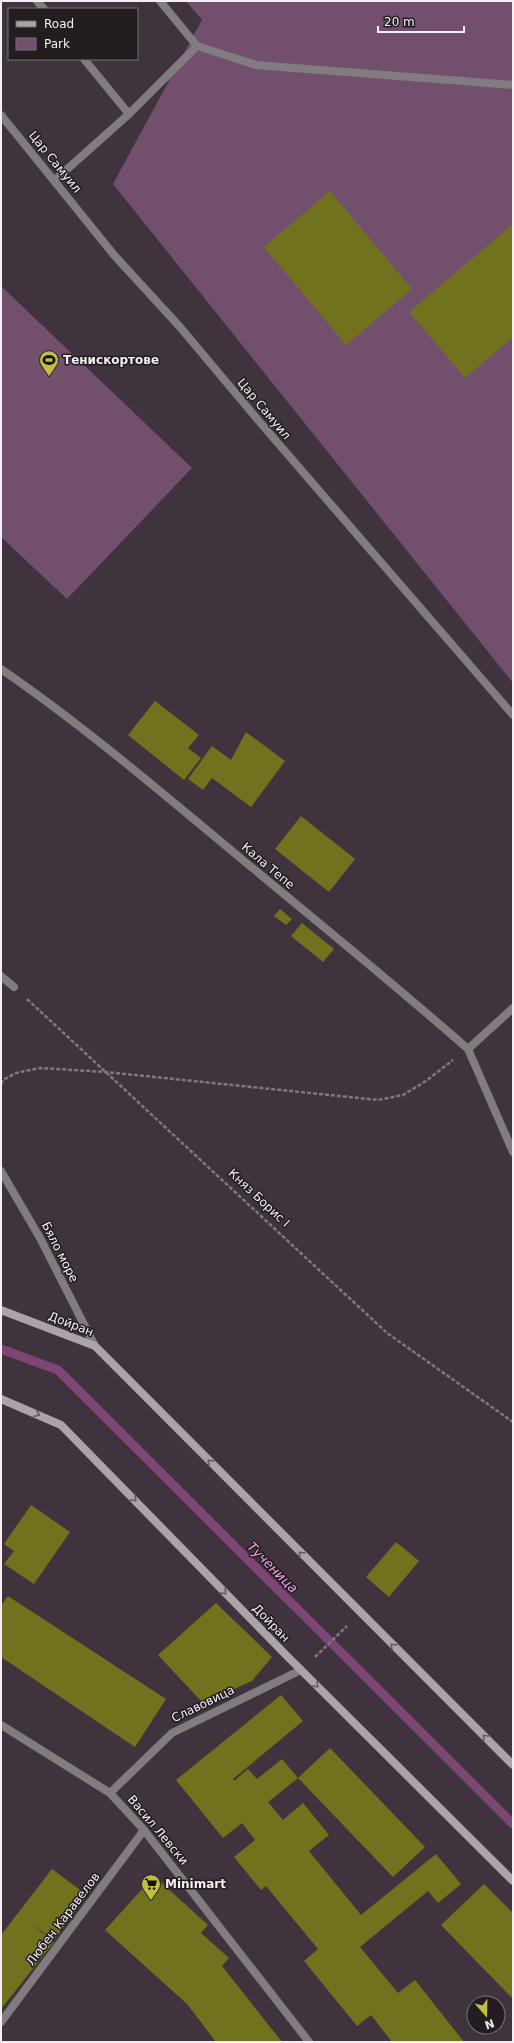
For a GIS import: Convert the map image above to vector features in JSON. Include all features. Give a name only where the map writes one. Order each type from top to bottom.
[{"type":"main road","name":"Дойран","points":[[1,1310],[95,1346],[513,1765]]},
{"type":"main road","name":"Дойран","points":[[1,1399],[61,1425],[301,1670],[513,1881]]},
{"type":"street","points":[[160,1],[197,46],[256,66],[513,86]]},
{"type":"street","points":[[55,180],[129,114],[197,46]]},
{"type":"street","points":[[85,60],[129,114]]},
{"type":"street","name":"Цар Самуил","points":[[1,115],[114,255],[180,327],[258,420],[513,715]]},
{"type":"street","name":"Кала Тепе","points":[[1,669],[50,703],[172,802],[425,1011],[468,1049]]},
{"type":"street","points":[[1,976],[14,987]]},
{"type":"street","points":[[513,1008],[468,1049],[513,1152]]},
{"type":"street","name":"Бяло море","points":[[1,1171],[40,1238],[95,1346]]},
{"type":"street","name":"Славовица","points":[[110,1793],[172,1733],[301,1670]]},
{"type":"street","name":"Васил Левски","points":[[1,1725],[110,1793],[144,1830],[309,2042]]},
{"type":"street","name":"Любен Каравелов","points":[[1,2022],[144,1830]]},
{"type":"path","name":"Княз Борис I","points":[[14,987],[387,1333],[513,1422]]},
{"type":"path","points":[[1,1084],[3,1080],[16,1073],[40,1068],[106,1072],[378,1100],[403,1095],[426,1081],[468,1049]]},
{"type":"path","points":[[301,1670],[361,1613]]},
{"type":"green space","points":[[186,1],[513,1],[513,683],[113,184],[202,20]]},
{"type":"green space","name":"Тенискортове","points":[[1,286],[192,468],[67,599],[1,537]]},
{"type":"building","points":[[330,191],[412,289],[346,345],[264,247]]},
{"type":"building","points":[[513,224],[513,337],[465,378],[409,312]]},
{"type":"building","points":[[155,701],[199,735],[188,748],[201,758],[184,780],[128,735]]},
{"type":"building","points":[[246,732],[285,761],[251,807],[212,778],[203,790],[188,779],[212,746],[231,760]]},
{"type":"building","points":[[301,816],[355,859],[329,892],[275,849]]},
{"type":"building","points":[[280,909],[292,919],[286,925],[274,916]]},
{"type":"building","points":[[302,923],[334,949],[323,962],[291,936]]},
{"type":"building","points":[[31,1505],[70,1532],[34,1584],[4,1564],[14,1551],[4,1544]]},
{"type":"building","points":[[396,1542],[419,1561],[389,1597],[366,1577]]},
{"type":"building","points":[[8,1596],[166,1699],[135,1747],[1,1657],[1,1606]]},
{"type":"building","points":[[216,1603],[272,1657],[252,1681],[203,1703],[158,1655]]},
{"type":"building","points":[[281,1695],[303,1721],[233,1779],[234,1781],[248,1769],[257,1779],[282,1759],[298,1778],[268,1802],[283,1820],[303,1803],[329,1835],[309,1851],[361,1915],[436,1854],[461,1884],[438,1903],[428,1891],[360,1947],[398,1993],[415,1980],[464,2042],[392,2042],[371,2015],[357,2026],[304,1961],[318,1949],[266,1886],[261,1890],[234,1857],[255,1840],[242,1823],[223,1838],[176,1780]]},
{"type":"building","points":[[330,1748],[425,1847],[393,1877],[298,1778]]},
{"type":"building","points":[[52,1869],[87,1895],[54,1940],[31,1924],[54,1942],[1,2009],[1,1935]]},
{"type":"building","points":[[154,1876],[208,1925],[201,1933],[229,1958],[222,1966],[282,2042],[216,2042],[187,2004],[105,1930]]},
{"type":"building","points":[[484,1884],[513,1913],[513,1999],[441,1925]]},
{"type":"waterway","name":"Тученица","points":[[1,1349],[58,1370],[513,1824]]},
{"type":"place","name":"Тенискортове","points":[[49,377]]},
{"type":"place","name":"Minimart","points":[[151,1901]]}]
